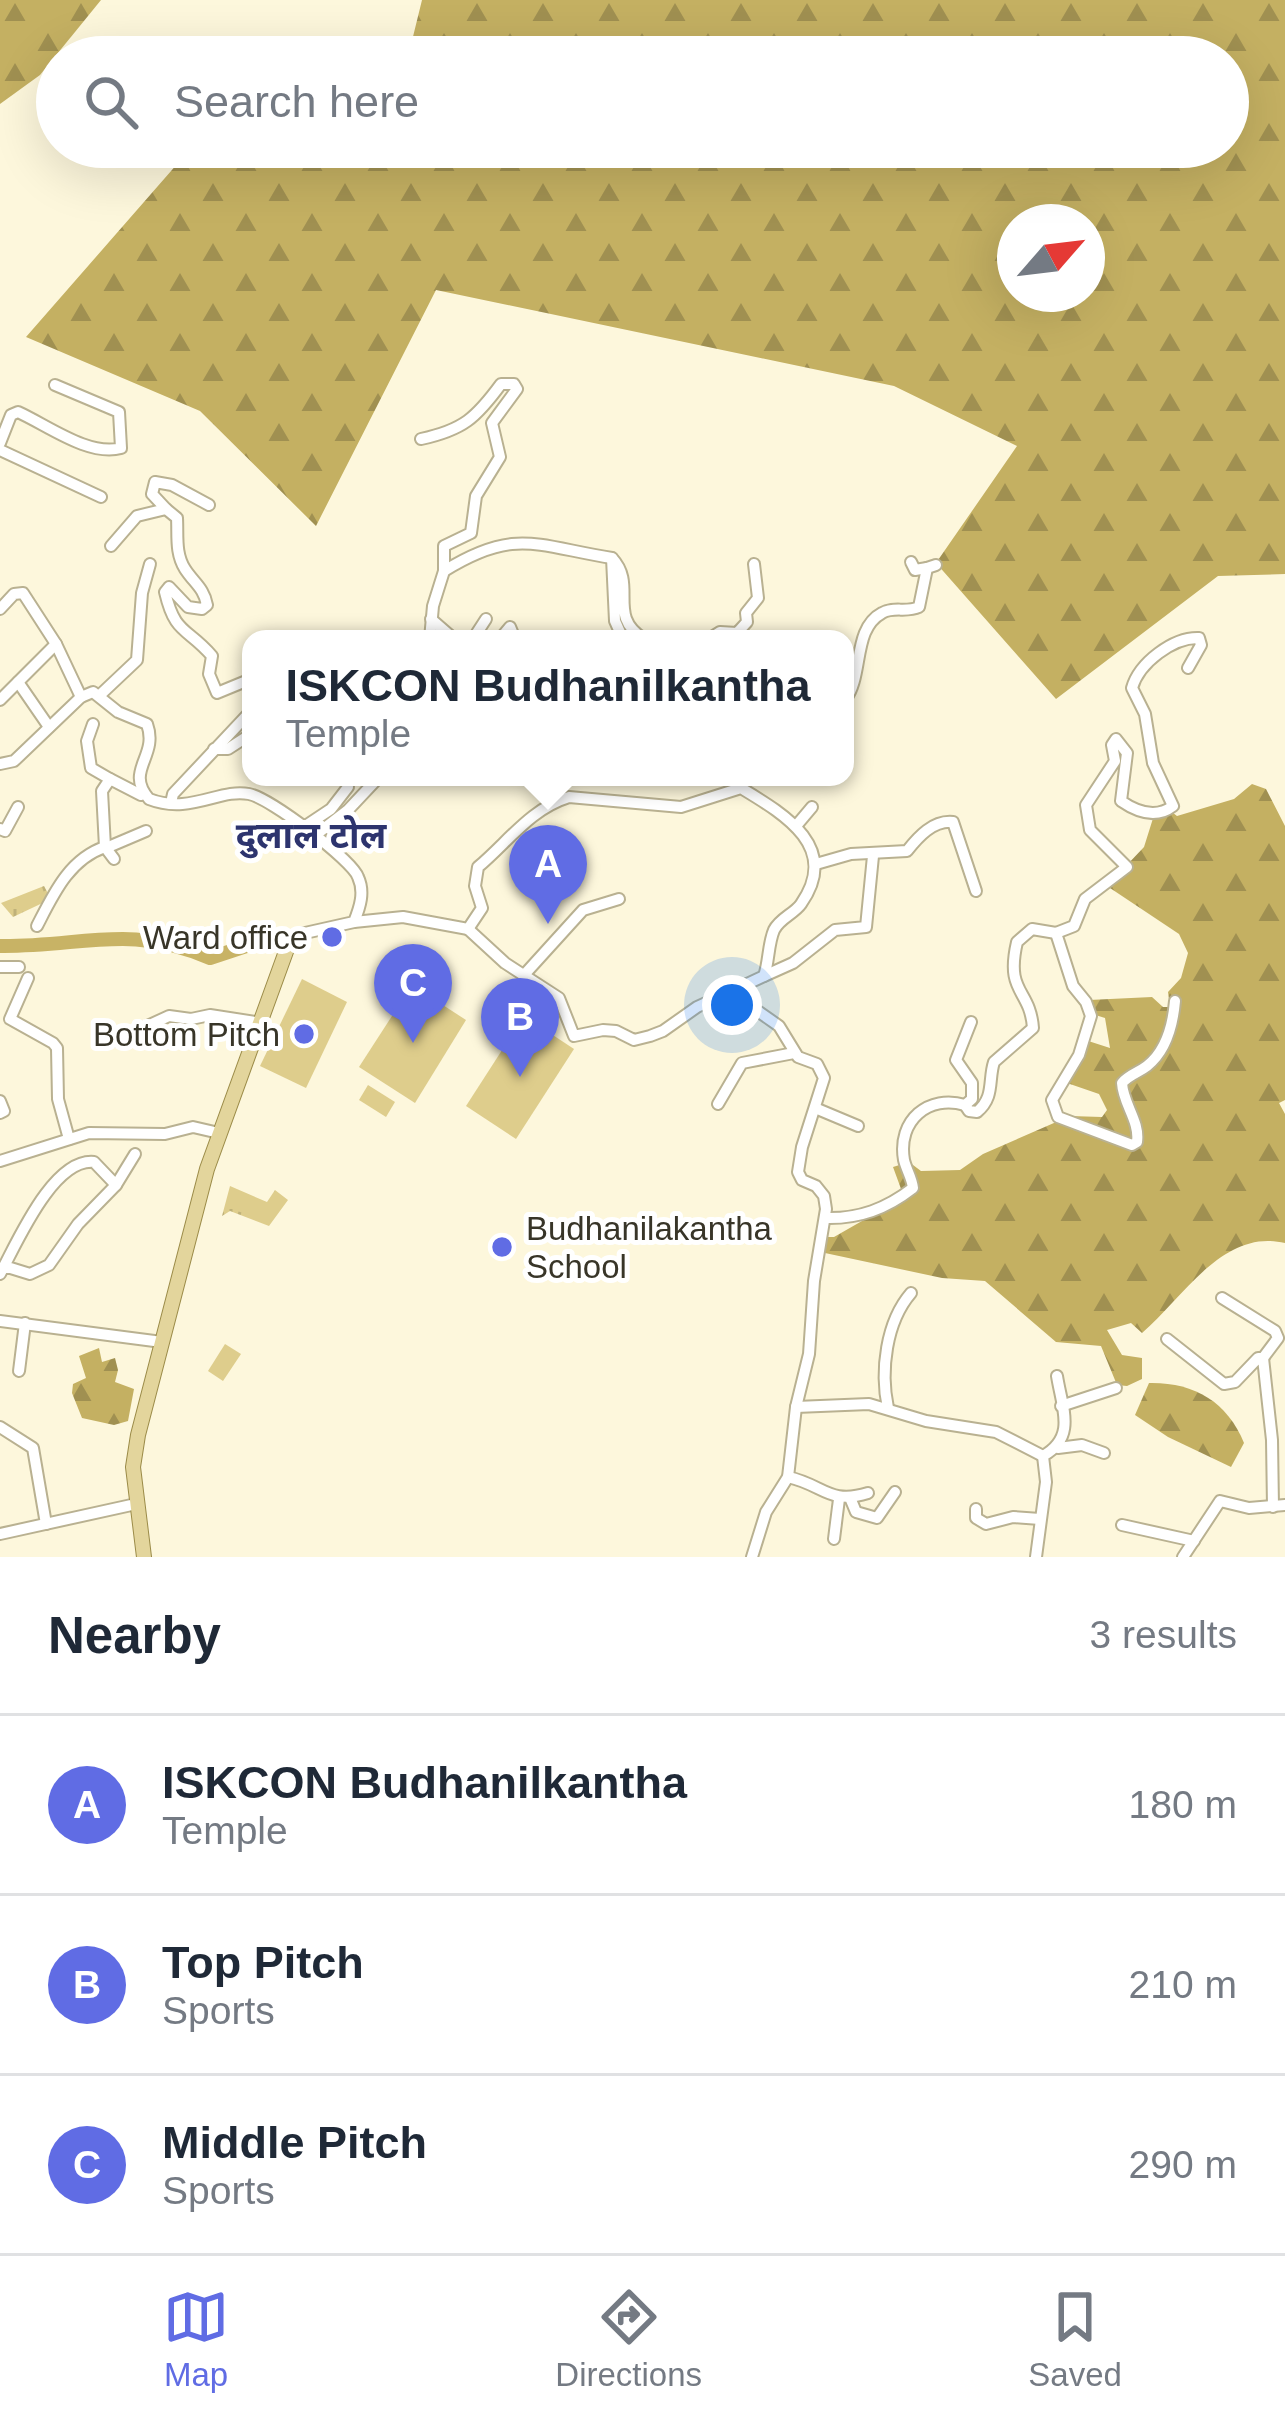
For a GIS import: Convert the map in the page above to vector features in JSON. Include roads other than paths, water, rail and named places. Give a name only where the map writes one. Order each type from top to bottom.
[{"type":"main road","points":[[144,1557],[133,1467],[162,1342],[219,1133],[288,946]]},
{"type":"street","points":[[421,439],[443,435],[477,417],[505,381],[517,389],[492,423],[500,458],[472,509],[474,527],[444,546],[444,571],[430,630]]},
{"type":"street","points":[[55,385],[119,412],[121,448],[112,451],[82,443],[18,412],[11,415],[0,447],[101,496]]},
{"type":"street","points":[[208,505],[172,485],[155,482],[152,494],[177,518],[182,566],[203,589],[207,605],[188,608],[173,589],[166,589],[175,622],[212,656],[209,674],[218,693],[242,684]]},
{"type":"street","points":[[111,546],[136,516],[166,509]]},
{"type":"street","points":[[444,571],[488,546],[504,544],[545,544],[612,558],[623,575],[622,615],[632,630]]},
{"type":"street","points":[[612,558],[619,630]]},
{"type":"street","points":[[854,686],[871,621],[891,610],[919,607],[932,567],[915,570],[911,562]]},
{"type":"street","points":[[101,694],[137,660],[142,593],[150,564]]},
{"type":"street","points":[[739,630],[758,598],[754,564]]},
{"type":"street","points":[[0,609],[14,594],[23,593],[56,644],[81,697]]},
{"type":"street","points":[[431,619],[444,630]]},
{"type":"street","points":[[479,630],[486,619]]},
{"type":"street","points":[[825,1218],[850,1219],[872,1212],[914,1188],[904,1162],[904,1139],[911,1119],[936,1102],[949,1100],[977,1112],[983,1107],[993,1086],[994,1061],[1033,1028],[1032,1012],[1012,975],[1017,942],[1033,929],[1056,933],[1073,926],[1085,899],[1126,867],[1090,830],[1087,805],[1115,760],[1112,745],[1116,739],[1127,753],[1121,801],[1138,812],[1164,812],[1173,806],[1153,763],[1145,714],[1132,688],[1136,675],[1151,659],[1190,637],[1199,638],[1202,645],[1188,668]]},
{"type":"street","points":[[0,700],[56,644]]},
{"type":"street","points":[[18,682],[49,727]]},
{"type":"street","points":[[0,764],[14,761],[81,697],[93,692],[118,712],[147,724],[152,744],[138,776],[149,799]]},
{"type":"street","points":[[171,803],[173,794],[242,720]]},
{"type":"street","points":[[93,724],[87,741],[92,768],[149,799],[201,804],[244,792],[275,804],[357,871],[362,890],[354,922]]},
{"type":"street","points":[[214,749],[242,739]]},
{"type":"street","points":[[109,851],[102,790],[110,779]]},
{"type":"street","points":[[309,832],[348,810],[371,786]]},
{"type":"street","points":[[547,786],[555,801]]},
{"type":"street","points":[[468,929],[482,908],[475,886],[478,867],[520,824],[555,801],[569,797],[681,807],[733,786]]},
{"type":"street","points":[[748,786],[812,844],[816,864],[800,907],[775,927],[764,976]]},
{"type":"street","points":[[309,832],[348,788]]},
{"type":"street","points":[[0,829],[5,831],[18,807]]},
{"type":"street","points":[[796,826],[812,807]]},
{"type":"street","points":[[816,864],[850,854],[907,851],[920,834],[946,820],[953,822],[976,891]]},
{"type":"street","points":[[37,926],[61,881],[84,858],[146,831]]},
{"type":"street","points":[[288,946],[296,934],[404,917],[468,929],[505,963],[559,998],[574,1036],[616,1030],[634,1040],[663,1031],[684,1014],[793,963],[835,930],[866,927],[873,856]]},
{"type":"street","points":[[524,975],[583,910],[619,899]]},
{"type":"street","points":[[1056,933],[1073,986],[1091,1016],[1078,1055],[1052,1100],[1063,1120],[1132,1144],[1138,1142],[1122,1083],[1159,1052],[1173,1021],[1175,1001]]},
{"type":"street","points":[[0,968],[24,973],[10,1019],[57,1048],[58,1100],[69,1139]]},
{"type":"street","points":[[747,985],[747,1001],[779,1026],[794,1053],[822,1070],[824,1078],[798,1172],[824,1196],[809,1354],[796,1407],[788,1477],[766,1512],[752,1557]]},
{"type":"street","points":[[115,1041],[170,1016],[209,1015],[262,1023]]},
{"type":"street","points":[[965,1105],[972,1099],[972,1083],[956,1060],[971,1022]]},
{"type":"street","points":[[718,1105],[742,1063],[794,1053]]},
{"type":"street","points":[[0,1102],[4,1112],[0,1113]]},
{"type":"street","points":[[815,1108],[858,1126]]},
{"type":"street","points":[[0,1161],[89,1133],[165,1134],[193,1126],[219,1133]]},
{"type":"street","points":[[116,1184],[94,1162],[74,1165],[36,1206],[2,1270],[30,1274],[50,1265],[78,1224],[116,1184],[135,1154]]},
{"type":"street","points":[[888,1408],[888,1335],[911,1293]]},
{"type":"street","points":[[1167,1339],[1224,1384],[1235,1382],[1279,1338],[1222,1298]]},
{"type":"street","points":[[1,1318],[162,1342]]},
{"type":"street","points":[[19,1371],[25,1323]]},
{"type":"street","points":[[1183,1557],[1220,1501],[1249,1508],[1279,1506],[1263,1358]]},
{"type":"street","points":[[1058,1376],[1065,1435],[1058,1448]]},
{"type":"street","points":[[1061,1406],[1116,1388]]},
{"type":"street","points":[[796,1407],[869,1404],[926,1421],[996,1432],[1043,1456]]},
{"type":"street","points":[[0,1426],[33,1448],[46,1524]]},
{"type":"street","points":[[1043,1456],[1058,1448],[1082,1445],[1105,1453]]},
{"type":"street","points":[[1036,1557],[1046,1482],[1043,1456]]},
{"type":"street","points":[[788,1477],[812,1484],[845,1500],[856,1512],[877,1518],[895,1492]]},
{"type":"street","points":[[845,1500],[868,1493]]},
{"type":"street","points":[[834,1540],[845,1500]]},
{"type":"street","points":[[0,1534],[136,1504]]},
{"type":"street","points":[[976,1509],[976,1517],[986,1524],[1013,1517],[1040,1519]]},
{"type":"street","points":[[1122,1525],[1193,1541]]},
{"type":"waterway","points":[[0,946],[130,939],[181,947],[210,958],[259,942]]},
{"type":"place","name":"ISKCON Budhanilkantha","points":[[548,924]]},
{"type":"place","name":"Ward office","points":[[332,937]]},
{"type":"place","name":"Bottom Pitch","points":[[304,1034]]},
{"type":"place","name":"Middle Pitch","points":[[413,1043]]},
{"type":"place","name":"Top Pitch","points":[[520,1077]]},
{"type":"place","name":"Budhanilakantha School","points":[[502,1247]]},
{"type":"district","name":"दुलाल टोल","points":[[311,835]]}]
